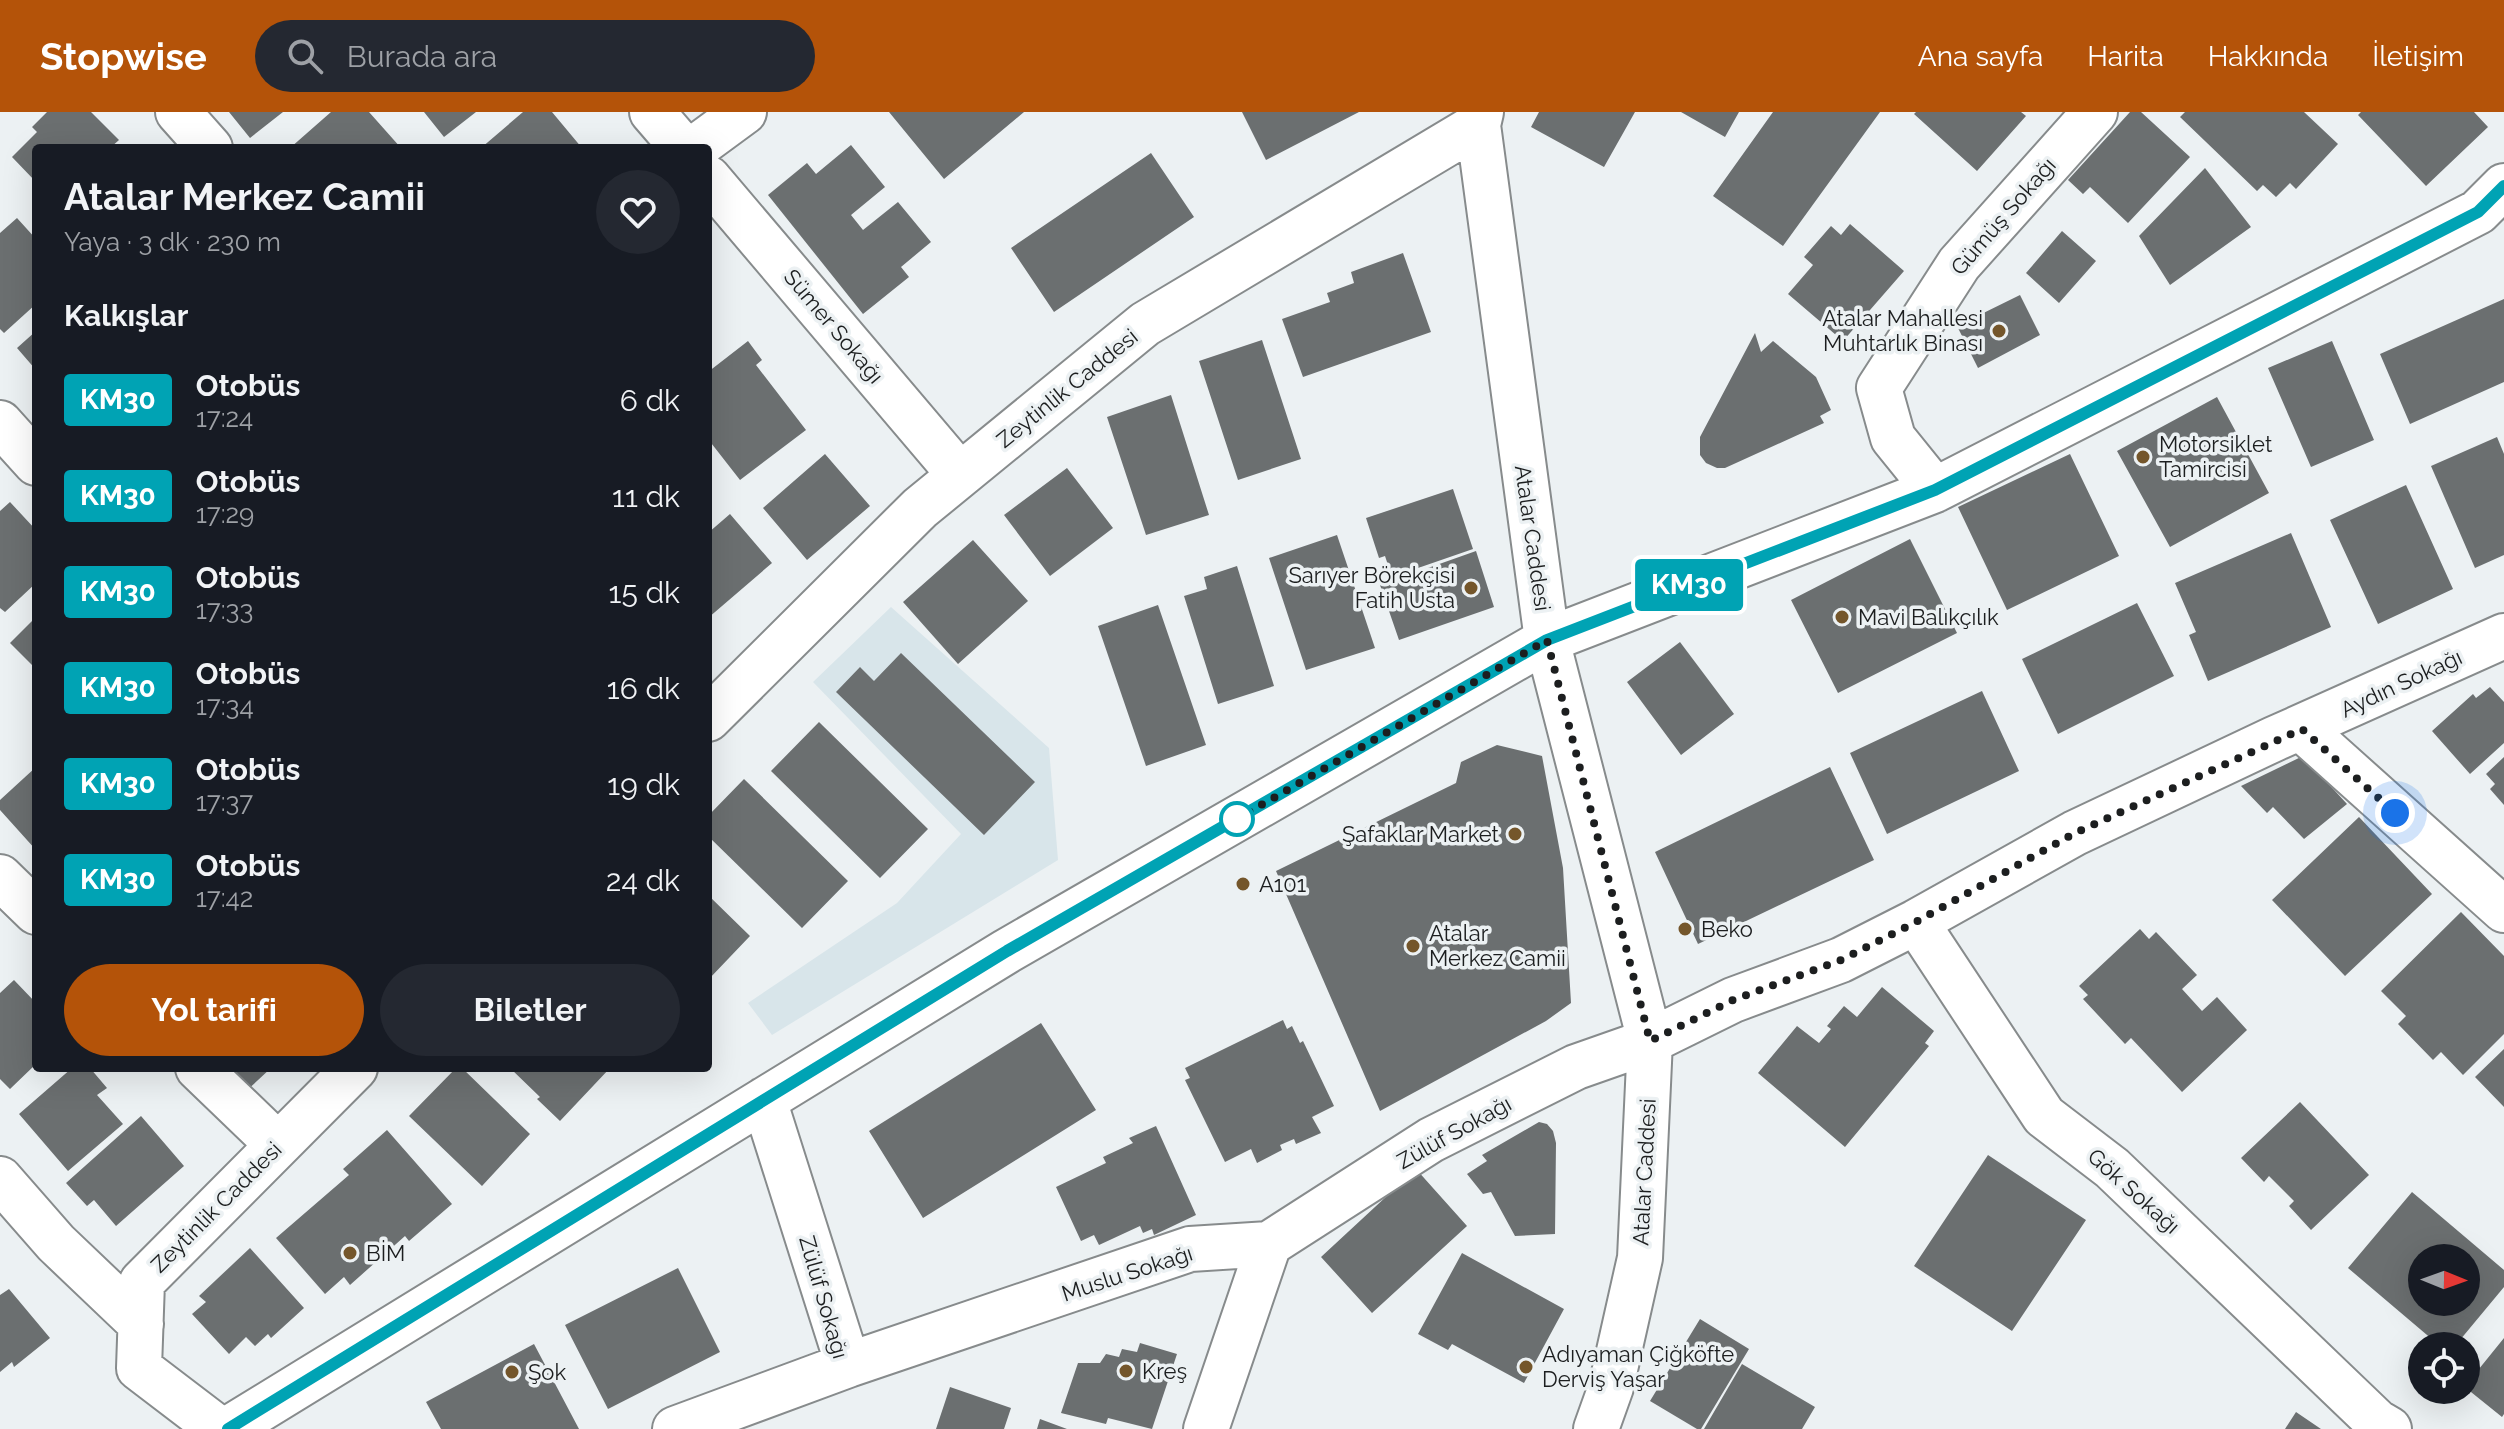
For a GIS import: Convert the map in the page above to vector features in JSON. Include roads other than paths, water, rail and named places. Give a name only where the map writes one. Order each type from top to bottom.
[{"type":"street","points":[[178,112],[206,144]]},
{"type":"street","points":[[652,112],[680,144]]},
{"type":"street","points":[[700,144],[744,112]]},
{"type":"street","name":"Gümüş Sokağı","points":[[1935,490],[1893,438],[1879,388],[1959,264],[2095,112]]},
{"type":"street","name":"Zeytinlik Caddesi","points":[[714,700],[920,508],[1145,324],[1479,119]]},
{"type":"street","name":"Atalar Caddesi","points":[[1479,119],[1547,640],[1650,1041],[1640,1258],[1611,1387],[1596,1429]]},
{"type":"street","name":"Sümer Sokağı","points":[[712,183],[960,475]]},
{"type":"street","points":[[228,1429],[1007,951],[1547,640],[1935,490],[2478,212],[2504,186]]},
{"type":"street","points":[[0,423],[32,459]]},
{"type":"street","name":"Aydın Sokağı","points":[[1650,1041],[1733,1000],[1841,960],[2075,833],[2504,636]]},
{"type":"street","points":[[2302,729],[2504,910]]},
{"type":"street","points":[[0,877],[32,908]]},
{"type":"street","name":"Gök Sokağı","points":[[1916,922],[2044,1116],[2112,1168],[2377,1422],[2389,1429]]},
{"type":"street","name":"Zülüf Sokağı","points":[[1269,1244],[1431,1140],[1576,1067],[1650,1041]]},
{"type":"street","points":[[202,1072],[277,1144]]},
{"type":"street","name":"Zeytinlik Caddesi","points":[[219,1429],[139,1368],[142,1282],[351,1072]]},
{"type":"street","name":"Zülüf Sokağı","points":[[675,1429],[848,1365],[764,1100]]},
{"type":"street","points":[[0,1179],[56,1243],[141,1324]]},
{"type":"street","points":[[1206,1429],[1269,1244]]},
{"type":"street","name":"Muslu Sokağı","points":[[848,1365],[1190,1249],[1269,1244]]},
{"type":"place","name":"Atalar Mahallesi Muhtarlık Binası","points":[[1999,331]]},
{"type":"place","name":"Motorsiklet Tamircisi","points":[[2143,457]]},
{"type":"place","name":"Sarıyer Börekçisi Fatih Usta","points":[[1471,588]]},
{"type":"place","name":"Mavi Balıkçılık","points":[[1842,617]]},
{"type":"place","name":"Şafaklar Market","points":[[1515,834]]},
{"type":"place","name":"A101","points":[[1243,884]]},
{"type":"place","name":"Beko","points":[[1685,929]]},
{"type":"place","name":"Atalar Merkez Camii","points":[[1413,946]]},
{"type":"place","name":"BİM","points":[[350,1253]]},
{"type":"place","name":"Adıyaman Çiğköfte Derviş Yaşar","points":[[1526,1367]]},
{"type":"place","name":"Kreş","points":[[1126,1371]]},
{"type":"place","name":"Şok","points":[[512,1372]]}]
